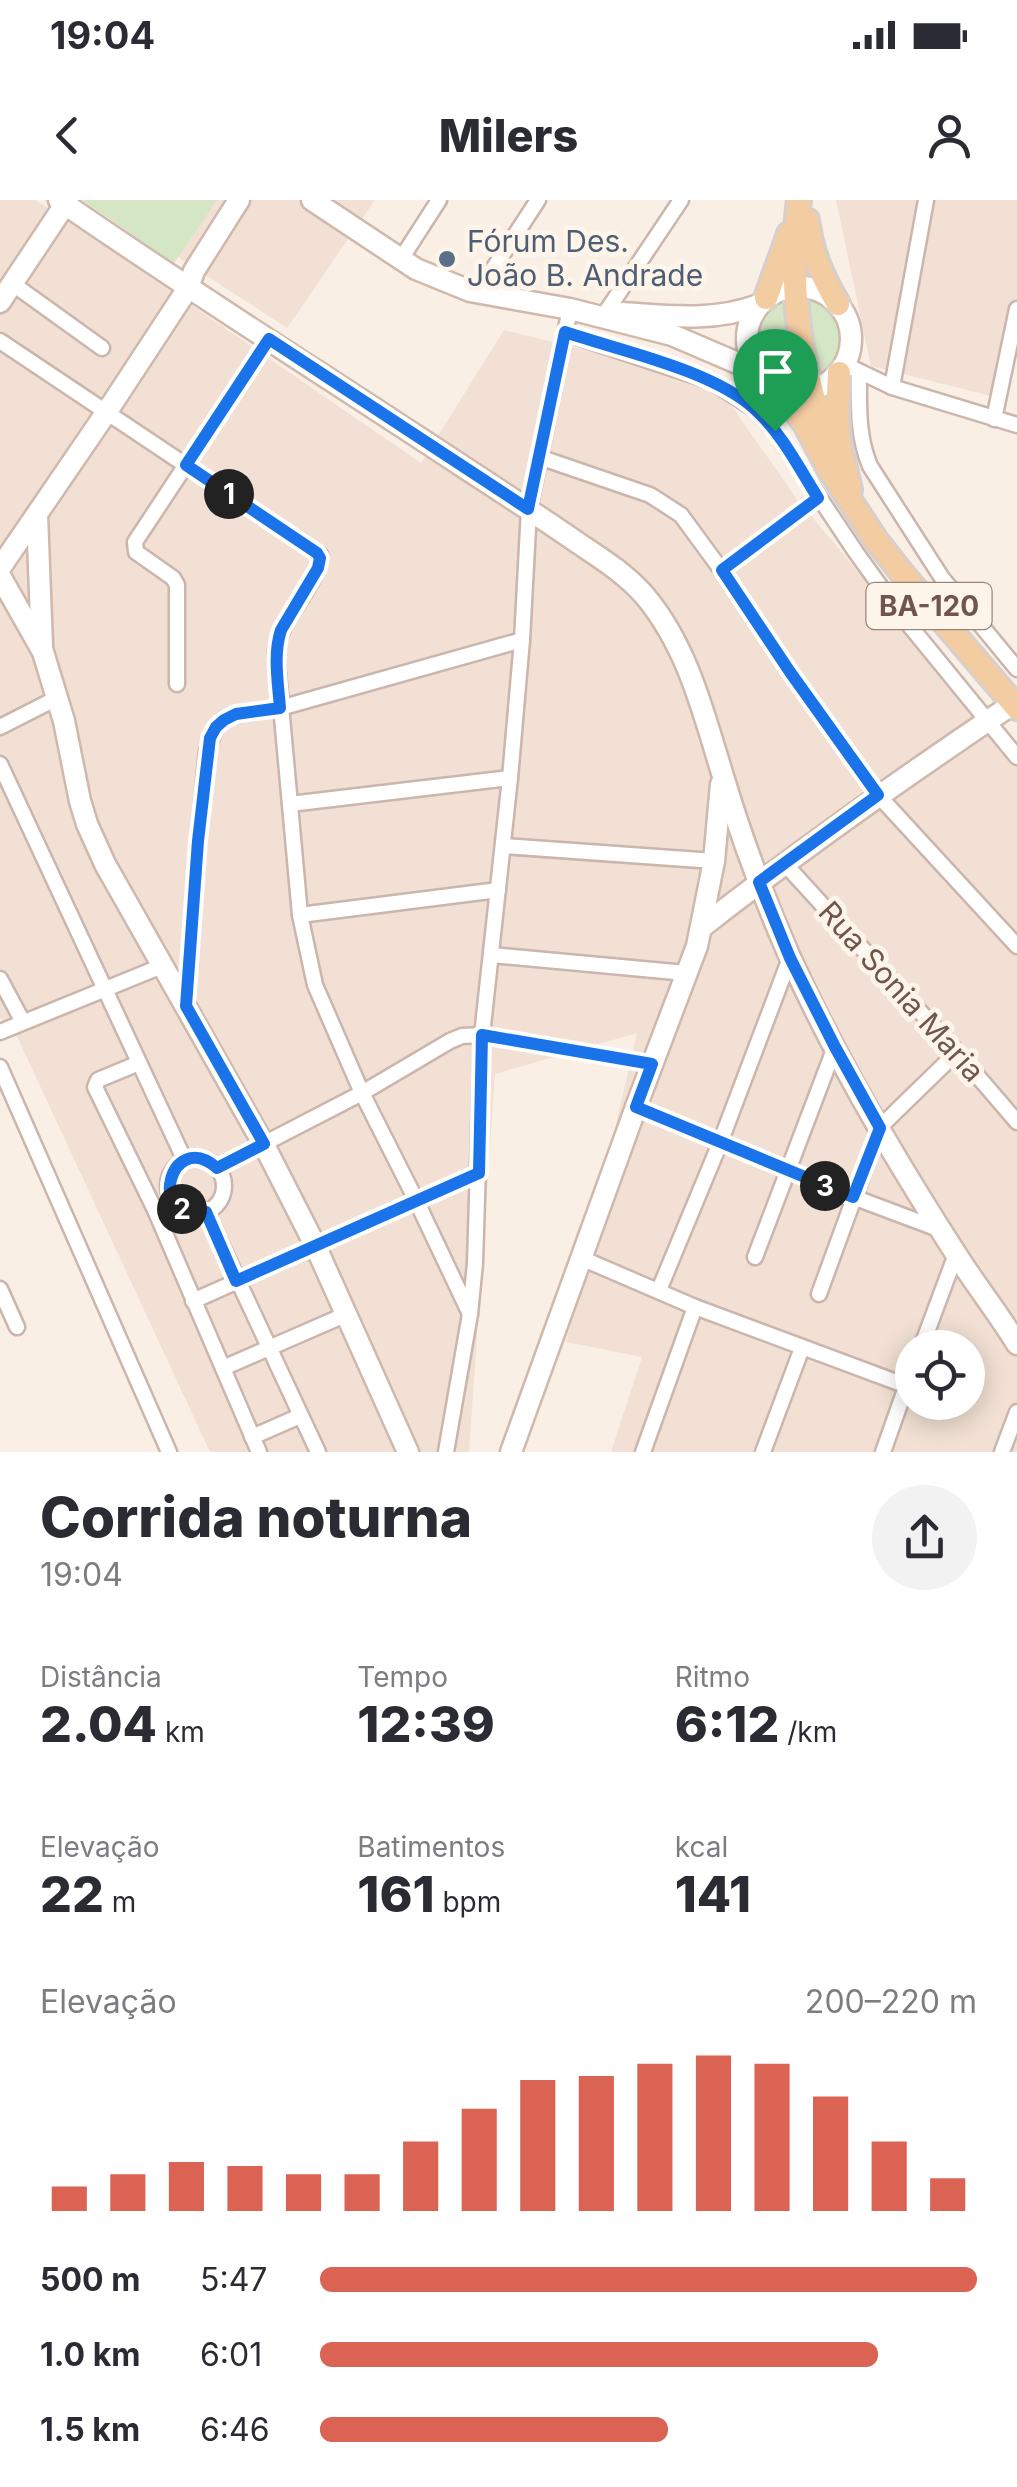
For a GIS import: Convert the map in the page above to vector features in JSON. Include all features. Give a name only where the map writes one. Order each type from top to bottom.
[{"type":"main road","points":[[0,568],[38,516],[101,410],[238,200]]},
{"type":"main road","points":[[312,200],[416,270],[478,292],[570,309],[672,335],[784,390],[810,391],[848,370]]},
{"type":"main road","points":[[6,293],[64,201],[625,575],[656,610],[686,662],[759,882],[790,958],[835,1047],[956,1254],[1017,1344]]},
{"type":"main road","points":[[800,204],[762,302],[751,316],[746,342],[749,358],[805,424],[854,503]]},
{"type":"main road","points":[[800,204],[820,273],[848,322],[852,340],[837,414],[839,442],[854,503]]},
{"type":"main road","name":"BA-120","points":[[800,204],[794,287],[797,322],[810,391],[826,440],[854,503],[876,540],[1015,706]]},
{"type":"main road","points":[[570,309],[696,318],[735,314],[794,287],[811,288],[838,304]]},
{"type":"main road","points":[[0,545],[101,410]]},
{"type":"main road","points":[[38,516],[42,652]]},
{"type":"main road","points":[[0,576],[42,652],[87,824],[105,864],[264,1144],[316,1246],[408,1452]]},
{"type":"main road","points":[[702,927],[878,795],[1015,706]]},
{"type":"main road","points":[[511,1452],[702,927],[714,861],[722,774]]},
{"type":"street","points":[[400,259],[439,200]]},
{"type":"street","points":[[478,292],[534,205],[515,200]]},
{"type":"street","points":[[606,312],[681,200]]},
{"type":"street","points":[[892,387],[926,200]]},
{"type":"street","points":[[6,293],[102,348]]},
{"type":"street","points":[[446,1452],[475,1263],[482,1035],[510,778],[528,509],[570,309]]},
{"type":"street","points":[[994,419],[1017,309]]},
{"type":"street","points":[[565,332],[712,381],[756,410],[775,431],[901,615],[1017,757]]},
{"type":"street","points":[[177,684],[177,585],[136,552],[136,542],[269,339]]},
{"type":"street","points":[[0,341],[320,556],[318,568],[281,630],[276,651],[300,914],[315,985],[362,1093],[470,1314]]},
{"type":"street","points":[[848,370],[1017,425]]},
{"type":"street","points":[[848,370],[862,447],[870,466],[942,578],[1017,670]]},
{"type":"street","points":[[539,457],[625,486],[667,504],[681,516],[878,795],[1017,946]]},
{"type":"street","points":[[722,570],[818,498]]},
{"type":"street","points":[[186,1006],[207,751],[216,727],[236,714],[280,708],[522,640]]},
{"type":"street","points":[[0,728],[57,698]]},
{"type":"street","points":[[0,764],[185,1161]]},
{"type":"street","points":[[290,804],[510,778]]},
{"type":"street","points":[[503,846],[714,861]]},
{"type":"street","name":"Rua Sonia Maria","points":[[784,864],[1017,1122]]},
{"type":"street","points":[[300,914],[498,890]]},
{"type":"street","points":[[491,955],[686,973]]},
{"type":"street","points":[[659,1290],[720,1144],[790,958]]},
{"type":"street","points":[[0,1032],[162,966]]},
{"type":"street","points":[[0,979],[23,1022]]},
{"type":"street","points":[[217,1168],[462,1036],[482,1035],[652,1064]]},
{"type":"street","points":[[754,1257],[835,1047]]},
{"type":"street","points":[[820,1294],[880,1128],[957,1052]]},
{"type":"street","points":[[139,1063],[98,1080],[95,1087],[155,1210],[259,1452]]},
{"type":"street","points":[[0,1067],[169,1452]]},
{"type":"street","points":[[636,1107],[720,1144],[942,1230]]},
{"type":"street","points":[[202,1159],[217,1168],[224,1193],[214,1208],[197,1214],[173,1201],[168,1183],[171,1174],[185,1161],[202,1159]]},
{"type":"street","points":[[194,1301],[479,1173]]},
{"type":"street","points":[[155,1210],[173,1201]]},
{"type":"street","points":[[206,1212],[318,1452]]},
{"type":"street","points":[[928,1330],[956,1254]]},
{"type":"street","points":[[581,1258],[802,1348],[895,1374]]},
{"type":"street","points":[[0,1289],[17,1327]]},
{"type":"street","points":[[643,1452],[695,1306]]},
{"type":"street","points":[[223,1368],[347,1314]]},
{"type":"street","points":[[763,1452],[802,1348]]},
{"type":"street","points":[[1002,1452],[1017,1412]]},
{"type":"street","points":[[252,1437],[300,1416]]},
{"type":"street","points":[[883,1452],[895,1419]]},
{"type":"shaded area","points":[[0,200],[35,200],[69,221],[421,463],[504,330],[715,382],[796,498],[1017,760],[1017,1452],[611,1452],[642,1357],[566,1342],[637,1033],[495,1074],[469,1452],[210,1452],[15,1032],[0,1018]]},
{"type":"shaded area","points":[[90,200],[375,200],[287,328]]},
{"type":"shaded area","points":[[836,200],[1017,200],[1017,316],[999,398],[871,366]]},
{"type":"green space","points":[[82,200],[217,200],[174,263]]},
{"type":"green space","points":[[801,293],[832,307],[845,333],[840,362],[814,385]]},
{"type":"green space","points":[[786,294],[805,387],[785,385],[769,377],[752,350],[757,319]]},
{"type":"place","name":"Fórum Des. João B. Andrade","points":[[447,259]]},
{"type":"route","points":[[565,332],[712,381],[756,410],[775,431],[818,498],[722,570],[878,795],[759,882],[790,958],[880,1128],[853,1197],[636,1107],[652,1064],[482,1035],[479,1173],[236,1281],[206,1212],[197,1214],[179,1208],[168,1183],[177,1166],[185,1161],[202,1159],[217,1168],[264,1144],[186,1006],[207,751],[216,727],[224,720],[236,714],[280,708],[278,639],[318,568],[320,556],[186,465],[269,339],[528,509],[565,332]]}]
